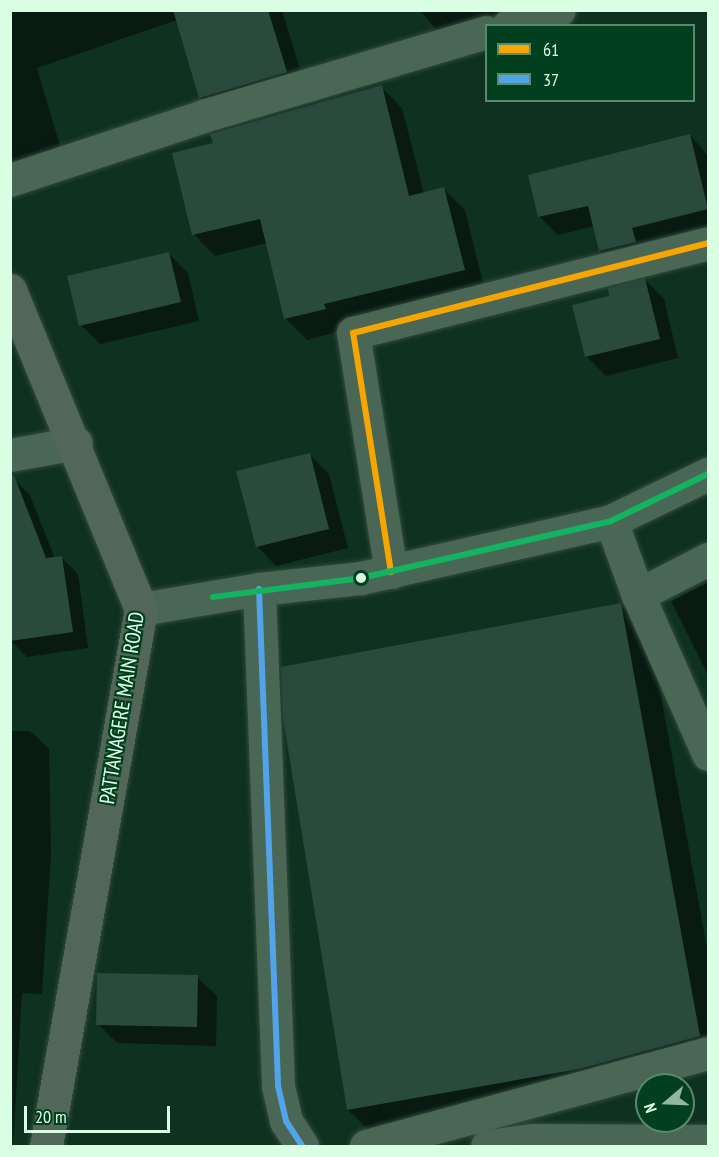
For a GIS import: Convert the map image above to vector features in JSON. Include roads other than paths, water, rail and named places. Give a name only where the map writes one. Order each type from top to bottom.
[{"type":"street","points":[[514,24],[559,10]]},
{"type":"street","points":[[10,180],[203,116],[485,32]]},
{"type":"street","points":[[392,572],[353,333],[708,243]]},
{"type":"street","name":"PATTANAGERE MAIN ROAD","points":[[10,290],[75,442],[141,609],[46,1146]]},
{"type":"street","points":[[10,454],[75,442]]},
{"type":"street","points":[[141,609],[259,589],[392,572],[612,521],[708,474]]},
{"type":"street","points":[[612,521],[638,595],[708,754]]},
{"type":"street","points":[[638,595],[708,559]]},
{"type":"street","points":[[259,589],[278,1086],[286,1120],[302,1146]]},
{"type":"street","points":[[366,1146],[708,1053]]},
{"type":"street","points":[[487,1146],[532,1143],[708,1141]]}]
